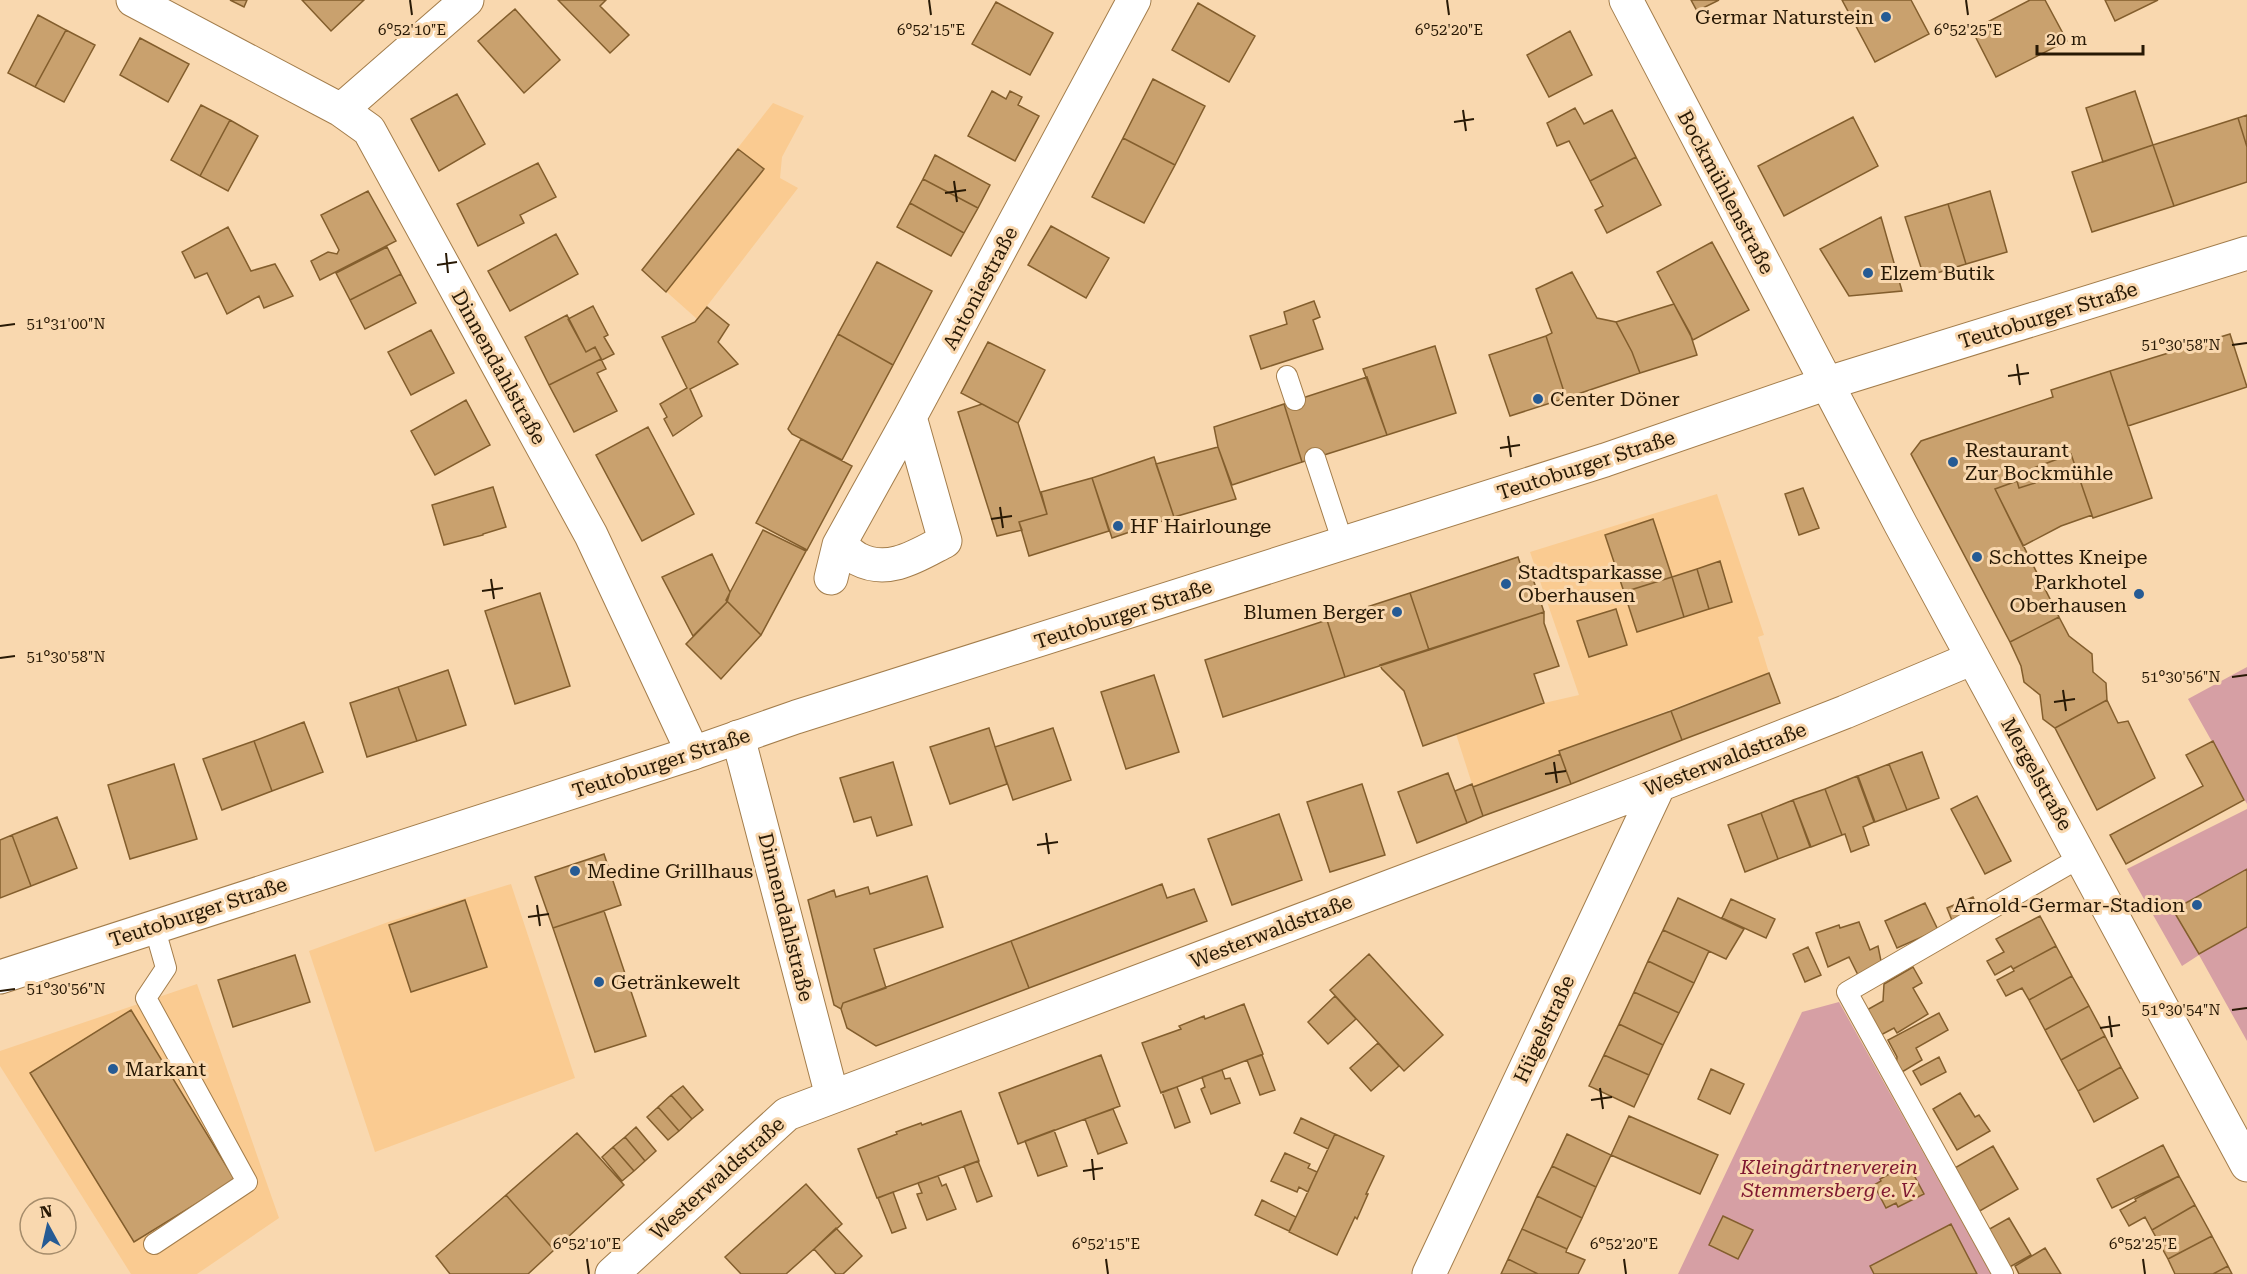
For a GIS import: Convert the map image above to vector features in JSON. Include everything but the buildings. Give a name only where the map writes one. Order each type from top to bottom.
[{"type":"street","name":"Dinnendahlstraße","points":[[133,0],[341,110],[369,130],[580,514],[693,753]]},
{"type":"street","points":[[341,110],[467,0]]},
{"type":"street","name":"Antoniestraße","points":[[831,578],[839,545],[1134,0]]},
{"type":"street","name":"Bockmühlenstraße","points":[[1626,0],[1828,383]]},
{"type":"street","name":"Teutoburger Straße","points":[[0,977],[1713,424],[1828,383],[2247,253]]},
{"type":"street","name":"Mergelstraße","points":[[1828,383],[1901,525],[2247,1165]]},
{"type":"street","points":[[839,545],[858,559],[880,566],[898,564],[945,540],[910,417]]},
{"type":"street","name":"Westerwaldstraße","points":[[612,1274],[787,1114],[1659,785],[1845,712],[1973,658]]},
{"type":"street","name":"Dinnendahlstraße","points":[[738,737],[832,1096]]},
{"type":"street","name":"Hügelstraße","points":[[1429,1274],[1659,785]]},
{"type":"lane","points":[[1287,376],[1295,400]]},
{"type":"lane","points":[[1315,458],[1343,543]]},
{"type":"lane","points":[[2003,1274],[1847,993],[2081,857]]},
{"type":"lane","points":[[153,926],[166,968],[147,998],[247,1182],[154,1244]]},
{"type":"shaded area","points":[[773,103],[804,116],[782,157],[780,178],[798,188],[697,319],[642,270]]},
{"type":"shaded area","points":[[1717,494],[1764,635],[1758,637],[1769,673],[1559,751],[1560,754],[1473,787],[1456,734],[1544,703],[1579,695],[1530,552]]},
{"type":"shaded area","points":[[511,884],[575,1078],[375,1152],[309,951],[391,921]]},
{"type":"shaded area","points":[[197,984],[279,1218],[197,1274],[131,1274],[0,1066],[0,1051]]},
{"type":"green space","points":[[2247,667],[2247,804],[2188,699]]},
{"type":"green space","name":"Arnold-Germar-Stadion","points":[[2247,809],[2247,1041],[2199,955],[2182,966],[2127,869]]},
{"type":"green space","name":"Kleingärtnerverein Stemmersberg e. V.","points":[[1839,1002],[1991,1274],[1678,1274],[1802,1012]]},
{"type":"place","name":"Germar Naturstein","points":[[1886,17]]},
{"type":"place","name":"Elzem Butik","points":[[1868,273]]},
{"type":"place","name":"Center Döner","points":[[1538,399]]},
{"type":"place","name":"Restaurant Zur Bockmühle","points":[[1953,462]]},
{"type":"place","name":"HF Hairlounge","points":[[1118,526]]},
{"type":"place","name":"Schottes Kneipe","points":[[1977,557]]},
{"type":"place","name":"Stadtsparkasse Oberhausen","points":[[1506,584]]},
{"type":"place","name":"Parkhotel Oberhausen","points":[[2139,594]]},
{"type":"place","name":"Blumen Berger","points":[[1397,612]]},
{"type":"place","name":"Medine Grillhaus","points":[[575,871]]},
{"type":"place","name":"Arnold-Germar-Stadion","points":[[2197,905]]},
{"type":"place","name":"Getränkewelt","points":[[599,982]]},
{"type":"place","name":"Markant","points":[[113,1069]]}]
